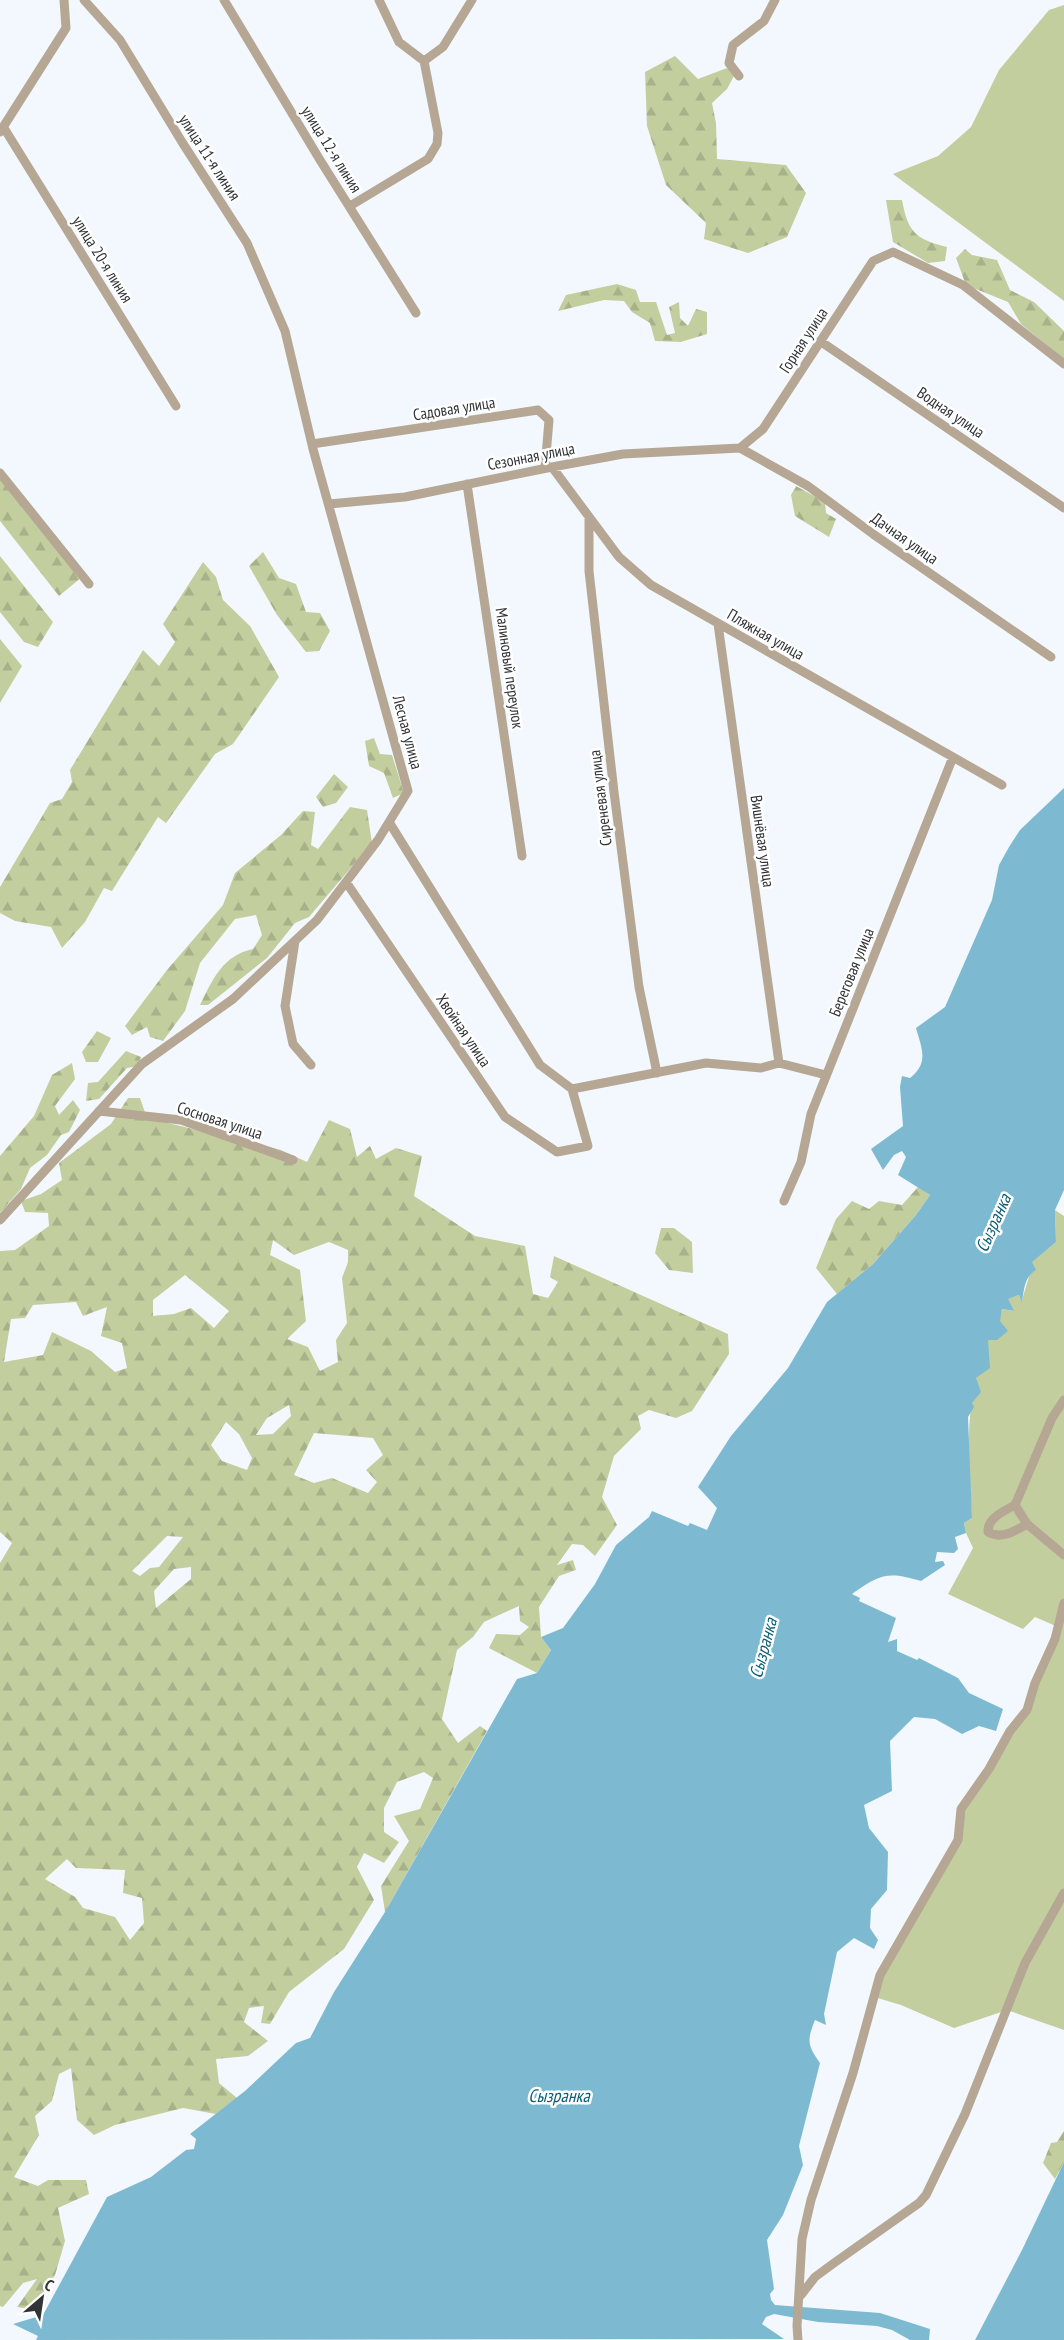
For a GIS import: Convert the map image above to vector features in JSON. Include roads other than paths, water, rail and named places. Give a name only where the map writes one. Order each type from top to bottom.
[{"type":"street","name":"улица 20-я линия","points":[[64,0],[66,28],[2,130],[176,406]]},
{"type":"street","name":"улица 11-я линия","points":[[84,0],[120,40],[247,243],[285,331],[288,344]]},
{"type":"street","name":"улица 12-я линия","points":[[224,0],[320,160],[416,313]]},
{"type":"street","points":[[350,206],[429,159],[437,144],[438,133],[424,61],[399,42],[379,0]]},
{"type":"street","points":[[424,61],[443,47],[472,0]]},
{"type":"street","points":[[738,76],[729,63],[733,45],[764,21],[775,0]]},
{"type":"street","name":"Горная улица","points":[[740,447],[763,429],[873,261],[893,252],[963,285],[1064,364]]},
{"type":"street","name":"Водная улица","points":[[820,341],[1064,508]]},
{"type":"street","name":"Лесная улица","points":[[0,1220],[142,1064],[233,999],[317,920],[378,840],[408,790],[312,444],[288,344]]},
{"type":"street","name":"Садовая улица","points":[[312,444],[538,410],[549,420],[549,467]]},
{"type":"street","name":"Сезонная улица","points":[[329,504],[405,497],[623,454],[740,447]]},
{"type":"street","name":"Дачная улица","points":[[740,447],[808,486],[873,534],[1051,657]]},
{"type":"street","name":"Пляжная улица","points":[[549,467],[620,557],[651,585],[1002,785]]},
{"type":"street","points":[[0,473],[89,584]]},
{"type":"street","name":"Малиновый переулок","points":[[467,484],[522,856]]},
{"type":"street","name":"Сиреневая улица","points":[[589,517],[589,571],[614,792],[639,987],[657,1073]]},
{"type":"street","name":"Вишнёвая улица","points":[[718,624],[779,1063]]},
{"type":"street","name":"Береговая улица","points":[[784,1201],[801,1162],[811,1114],[953,757]]},
{"type":"street","points":[[389,822],[540,1065],[572,1089],[706,1063],[762,1068],[779,1063],[826,1075]]},
{"type":"street","name":"Хвойная улица","points":[[346,882],[505,1117],[557,1152],[588,1146],[572,1089]]},
{"type":"street","points":[[295,941],[285,1006],[292,1044],[311,1065]]},
{"type":"street","name":"Сосновая улица","points":[[99,1110],[181,1120],[293,1160]]},
{"type":"street","points":[[1028,1524],[1004,1535],[992,1535],[988,1532],[987,1526],[992,1519],[1015,1505],[1052,1418],[1064,1400]]},
{"type":"street","points":[[1015,1505],[1028,1524],[1064,1555]]},
{"type":"street","points":[[798,2340],[802,2239],[812,2200],[853,2073],[880,1975],[958,1840],[961,1809],[989,1769],[1010,1731],[1027,1710],[1035,1683],[1055,1639],[1064,1603]]},
{"type":"street","points":[[799,2301],[815,2277],[919,2203],[926,2195],[965,2114],[1025,1963],[1064,1893]]},
{"type":"water","name":"Сызранка","points":[[1064,788],[1064,1190],[1055,1210],[1056,1242],[1032,1262],[1036,1270],[1027,1280],[1022,1302],[1019,1295],[1008,1299],[1014,1311],[1002,1309],[1000,1321],[1008,1331],[997,1340],[988,1340],[990,1368],[976,1378],[981,1392],[972,1403],[974,1407],[968,1417],[972,1518],[964,1523],[966,1533],[955,1537],[958,1549],[954,1553],[937,1552],[935,1562],[943,1561],[945,1565],[921,1581],[900,1576],[885,1576],[877,1578],[852,1594],[860,1598],[859,1601],[896,1618],[888,1642],[897,1639],[897,1651],[917,1660],[919,1658],[958,1678],[969,1693],[1003,1709],[996,1731],[979,1726],[962,1734],[935,1719],[914,1717],[890,1741],[892,1791],[864,1805],[869,1828],[888,1852],[887,1890],[871,1909],[870,1928],[878,1940],[874,1949],[854,1938],[837,1952],[824,2014],[826,2025],[815,2020],[810,2038],[813,2052],[820,2063],[799,2146],[803,2165],[783,2215],[767,2240],[774,2289],[770,2294],[775,2305],[880,2313],[930,2329],[929,2340],[910,2340],[892,2330],[877,2326],[818,2322],[774,2314],[766,2317],[762,2324],[784,2339],[36,2340],[38,2336],[13,2324],[43,2315],[107,2197],[151,2177],[186,2150],[194,2149],[196,2139],[190,2134],[245,2091],[296,2043],[310,2038],[334,1992],[385,1912],[517,1679],[537,1673],[551,1650],[541,1637],[563,1628],[595,1584],[616,1545],[649,1517],[652,1511],[688,1526],[690,1523],[707,1530],[717,1508],[698,1487],[731,1436],[788,1368],[827,1302],[873,1264],[916,1215],[930,1195],[898,1175],[906,1157],[902,1151],[894,1155],[883,1170],[871,1149],[903,1126],[900,1087],[902,1076],[910,1078],[920,1067],[922,1061],[922,1049],[916,1028],[945,1007],[992,900],[999,865],[1020,830]]},
{"type":"water","points":[[1064,2162],[1064,2340],[975,2340],[1022,2250]]}]
